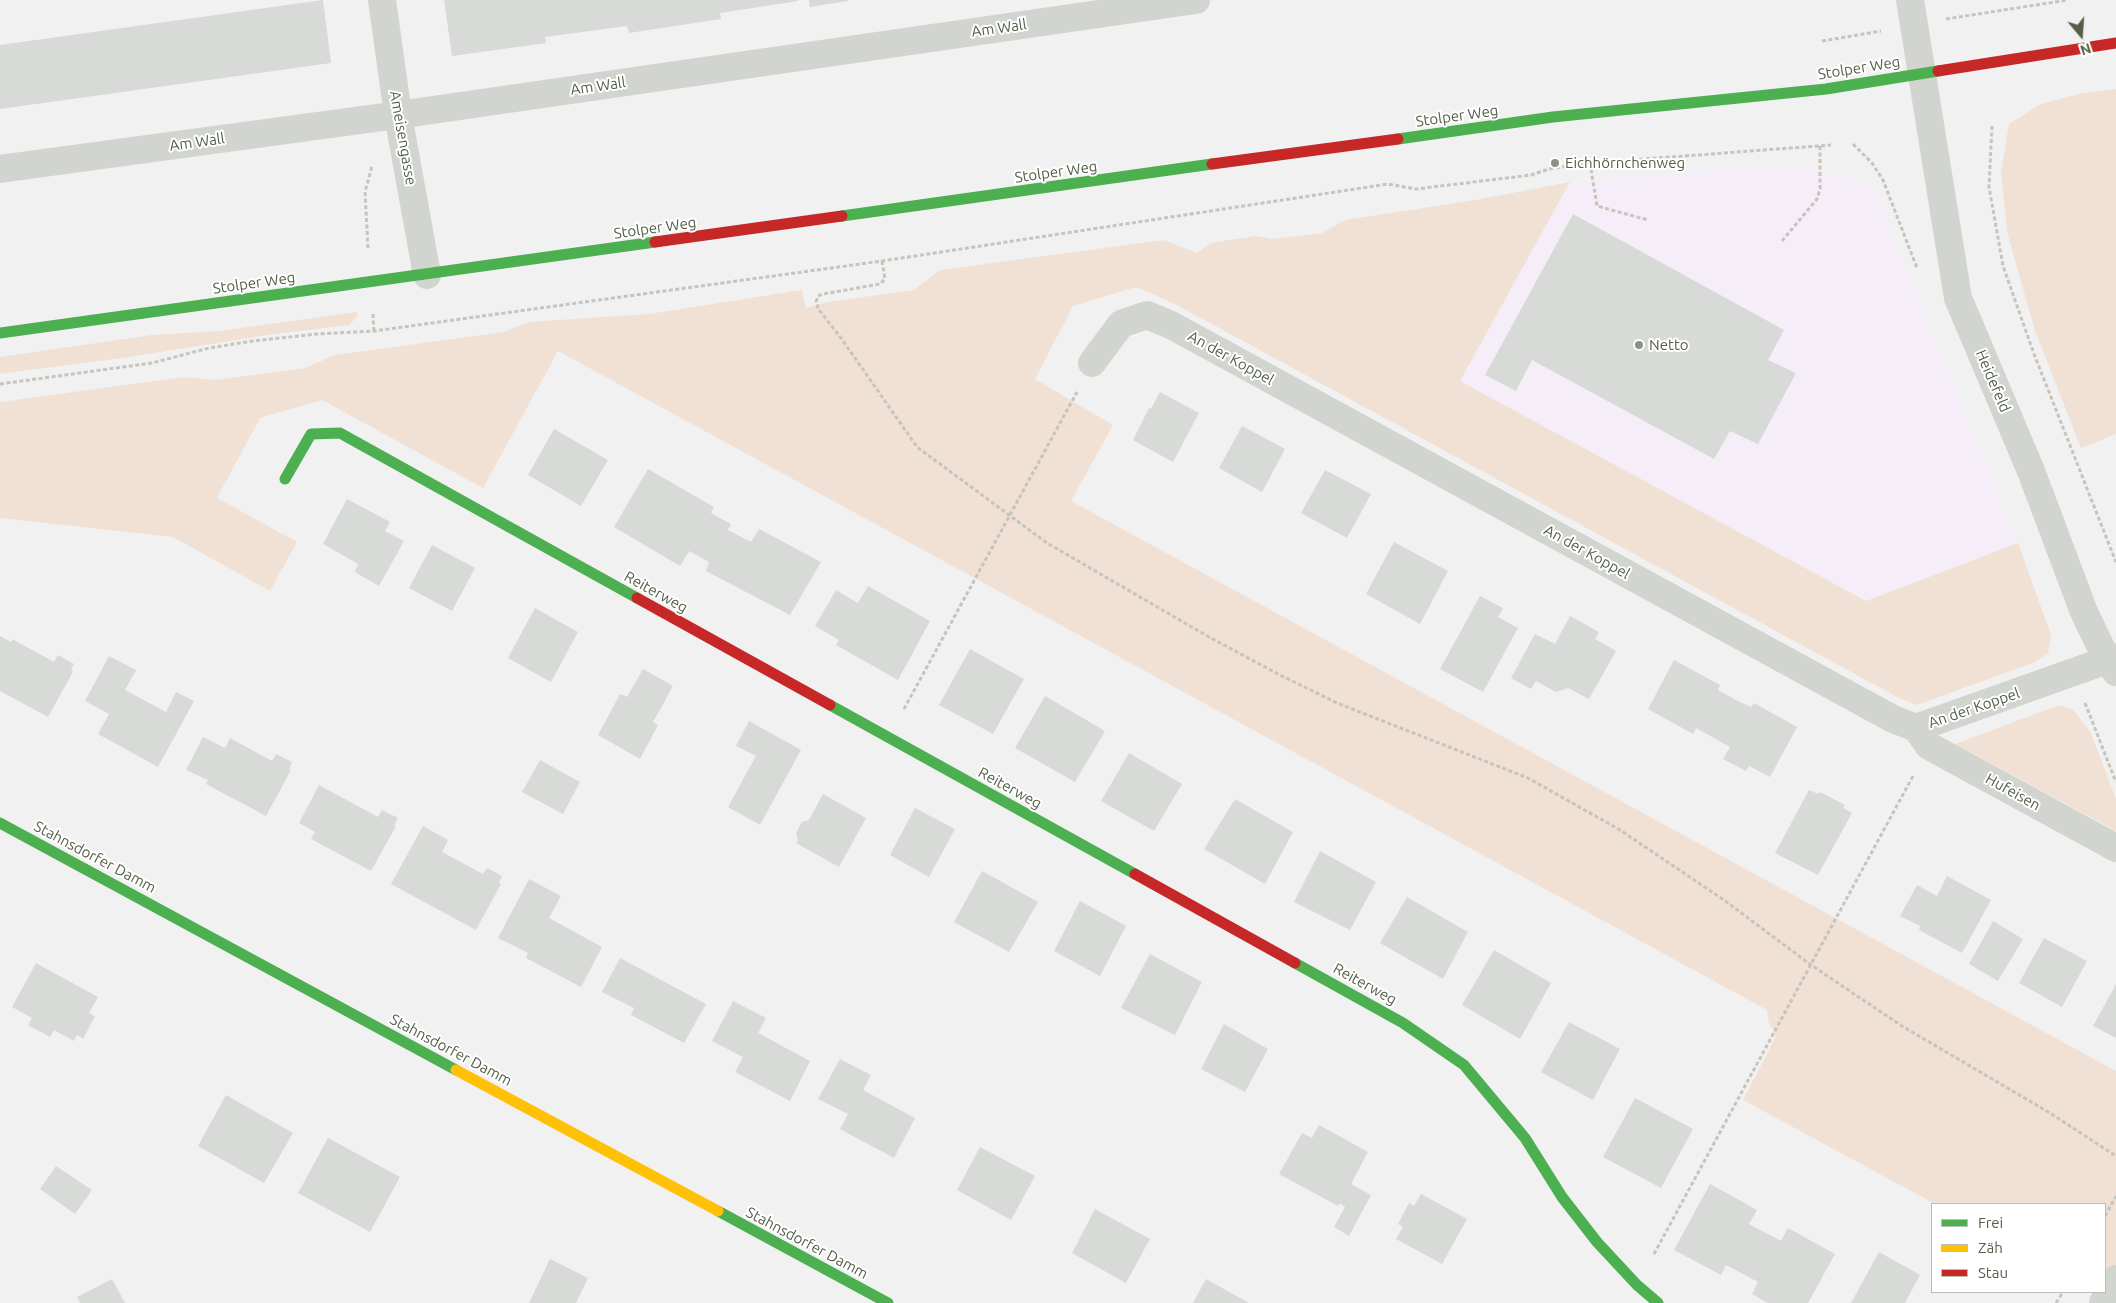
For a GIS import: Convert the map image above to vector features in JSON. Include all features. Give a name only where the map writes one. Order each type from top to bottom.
[{"type":"street","name":"Ameisengasse","points":[[382,0],[398,119],[427,276]]},
{"type":"street","name":"Am Wall","points":[[0,169],[398,119],[1155,3],[1196,0]]},
{"type":"street","points":[[1910,0],[1922,73]]},
{"type":"street","name":"Stolper Weg","points":[[0,334],[427,276],[1553,117],[1826,88],[2116,43]]},
{"type":"street","name":"Heidefeld","points":[[1922,73],[1958,298],[2031,471],[2084,612],[2113,663]]},
{"type":"street","name":"An der Koppel","points":[[1092,364],[1121,324],[1147,315],[1171,325],[1923,737],[2113,663]]},
{"type":"street","name":"Reiterweg","points":[[285,479],[311,434],[340,433],[1404,1023],[1464,1066],[1525,1138],[1562,1197],[1597,1242],[1637,1285],[1658,1303]]},
{"type":"street","name":"Hufeisen","points":[[1923,737],[2116,848]]},
{"type":"street","name":"Stahnsdorfer Damm","points":[[0,823],[888,1303]]},
{"type":"street","points":[[2103,1303],[2116,1279]]},
{"type":"path","points":[[374,331],[365,192],[373,159],[398,119]]},
{"type":"path","points":[[1992,126],[1990,188],[2003,266],[2034,354],[2116,562]]},
{"type":"path","points":[[0,384],[152,363],[209,348],[253,341],[317,334],[374,331],[882,261],[1388,184],[1416,189],[1531,174],[1549,169],[1590,163],[1831,145]]},
{"type":"path","points":[[1782,241],[1817,199],[1820,189],[1820,146]]},
{"type":"path","points":[[1590,163],[1597,206],[1648,220]]},
{"type":"path","points":[[882,261],[885,279],[880,284],[818,296],[816,302],[819,310],[917,447],[1047,543],[1209,637],[1295,682],[1337,703],[1528,778],[1620,830],[1724,900],[1811,965],[1902,1026],[2050,1112],[2116,1156]]},
{"type":"path","points":[[888,738],[1011,516],[1092,364]]},
{"type":"path","points":[[1637,1285],[1811,965],[1923,737]]},
{"type":"path","points":[[2106,1214],[2116,1196]]},
{"type":"shaded area","points":[[2116,89],[2116,434],[2081,448],[2035,331],[2007,232],[2001,171],[2009,124],[2041,104],[2083,93]]},
{"type":"shaded area","points":[[1788,165],[1868,182],[1887,221],[2018,543],[1866,601],[1460,381],[1570,182]]},
{"type":"shaded area","points":[[1570,182],[1460,381],[1866,601],[2018,543],[2051,635],[2048,654],[2035,662],[1917,705],[1899,698],[1175,304],[1136,287],[1073,306],[1035,379],[1113,425],[1071,501],[2116,1071],[2116,1301],[2106,1293],[2106,1203],[1933,1203],[1743,1100],[1776,1036],[1768,1021],[1767,1010],[558,351],[483,488],[322,400],[260,418],[217,498],[297,542],[270,591],[173,537],[0,518],[0,402],[184,377],[216,380],[305,368],[335,355],[504,332],[528,322],[649,314],[802,290],[806,308],[827,302],[914,290],[940,270],[1164,240],[1197,253],[1210,243],[1255,236],[1272,239],[1322,233],[1345,220],[1475,200]]},
{"type":"shaded area","points":[[357,312],[357,317],[349,325],[274,334],[129,357],[0,374],[0,357],[152,335],[219,331]]},
{"type":"shaded area","points":[[2059,705],[2073,710],[2090,731],[2116,799],[2116,831],[1955,744]]},
{"type":"building","points":[[323,0],[331,63],[0,109],[0,45]]},
{"type":"building","points":[[444,0],[798,1],[720,13],[721,19],[629,33],[627,26],[545,37],[546,43],[452,56]]},
{"type":"building","points":[[809,0],[848,0],[848,1],[810,7]]},
{"type":"building","name":"Netto","points":[[1573,214],[1784,330],[1768,360],[1796,373],[1758,444],[1730,431],[1714,459],[1532,360],[1516,391],[1485,375]]},
{"type":"building","points":[[1160,392],[1199,413],[1173,462],[1133,440],[1149,408],[1151,409]]},
{"type":"building","points":[[1242,426],[1285,449],[1262,492],[1219,468]]},
{"type":"building","points":[[554,429],[608,460],[581,506],[528,475]]},
{"type":"building","points":[[648,469],[714,507],[711,513],[731,524],[728,530],[751,542],[759,529],[821,562],[790,615],[706,571],[709,562],[689,551],[680,566],[614,527]]},
{"type":"building","points":[[1325,470],[1371,494],[1347,538],[1301,513]]},
{"type":"building","points":[[347,499],[390,522],[385,531],[404,541],[379,586],[355,572],[358,564],[323,544]]},
{"type":"building","points":[[1394,542],[1448,571],[1420,624],[1366,594]]},
{"type":"building","points":[[432,545],[475,568],[452,611],[409,588]]},
{"type":"building","points":[[868,586],[930,621],[898,680],[836,645],[839,640],[815,626],[836,590],[858,603]]},
{"type":"building","points":[[1480,596],[1503,608],[1498,617],[1518,628],[1483,692],[1440,669]]},
{"type":"building","points":[[535,608],[578,632],[551,682],[508,658]]},
{"type":"building","points":[[1570,616],[1599,632],[1595,639],[1616,651],[1589,699],[1568,688],[1556,692],[1536,681],[1531,689],[1511,678],[1535,634],[1555,644]]},
{"type":"building","points":[[0,636],[11,642],[12,639],[54,662],[58,655],[74,664],[71,670],[73,672],[48,717],[0,691]]},
{"type":"building","points":[[970,649],[1024,679],[993,734],[939,705]]},
{"type":"building","points":[[109,656],[136,670],[125,690],[166,712],[176,692],[194,701],[158,767],[98,734],[109,714],[85,701]]},
{"type":"building","points":[[1674,660],[1720,685],[1718,690],[1736,700],[1751,707],[1754,703],[1797,727],[1770,777],[1749,766],[1746,771],[1723,759],[1730,747],[1696,728],[1693,734],[1648,709]]},
{"type":"building","points":[[643,669],[673,686],[653,722],[658,725],[640,759],[598,735],[620,694],[627,697]]},
{"type":"building","points":[[1045,696],[1105,731],[1075,782],[1015,748]]},
{"type":"building","points":[[749,721],[801,750],[760,825],[728,807],[756,756],[736,746]]},
{"type":"building","points":[[203,737],[225,748],[230,738],[272,761],[276,754],[292,762],[289,769],[291,770],[266,816],[206,784],[208,780],[186,770]]},
{"type":"building","points":[[1129,753],[1182,784],[1154,831],[1101,801]]},
{"type":"building","points":[[540,760],[580,782],[563,814],[522,792]]},
{"type":"building","points":[[319,785],[378,817],[382,810],[398,818],[394,825],[396,826],[371,871],[311,839],[315,832],[299,823]]},
{"type":"building","points":[[1809,790],[1818,794],[1820,792],[1845,805],[1843,808],[1852,813],[1818,875],[1775,853]]},
{"type":"building","points":[[823,794],[866,818],[839,867],[796,843],[798,840],[796,833],[802,822],[809,820]]},
{"type":"building","points":[[1235,799],[1293,832],[1265,884],[1204,849]]},
{"type":"building","points":[[915,808],[955,829],[929,877],[890,855]]},
{"type":"building","points":[[423,826],[448,840],[442,852],[483,874],[487,868],[502,876],[499,883],[501,884],[476,930],[391,884]]},
{"type":"building","points":[[1320,851],[1376,882],[1350,930],[1294,902]]},
{"type":"building","points":[[982,871],[1038,902],[1009,952],[954,922]]},
{"type":"building","points":[[1947,876],[1991,900],[1962,953],[1919,930],[1920,926],[1900,916],[1917,885],[1937,896]]},
{"type":"building","points":[[529,879],[561,896],[549,918],[602,947],[581,987],[526,958],[528,953],[498,938]]},
{"type":"building","points":[[1407,897],[1468,932],[1443,979],[1380,943]]},
{"type":"building","points":[[1080,901],[1126,926],[1100,976],[1054,951]]},
{"type":"building","points":[[1993,921],[2023,939],[1998,981],[1969,964]]},
{"type":"building","points":[[2044,938],[2087,961],[2062,1007],[2019,983]]},
{"type":"building","points":[[1494,950],[1551,983],[1520,1039],[1462,1005]]},
{"type":"building","points":[[1150,954],[1202,982],[1175,1035],[1121,1008]]},
{"type":"building","points":[[620,958],[706,1004],[684,1043],[631,1015],[634,1008],[602,992]]},
{"type":"building","points":[[36,963],[98,997],[89,1013],[95,1016],[83,1039],[77,1035],[74,1041],[54,1030],[50,1037],[28,1025],[32,1018],[12,1007]]},
{"type":"building","points":[[2116,984],[2116,1038],[2093,1026]]},
{"type":"building","points":[[733,1001],[766,1018],[758,1033],[810,1061],[790,1101],[735,1072],[743,1057],[712,1041]]},
{"type":"building","points":[[1569,1022],[1620,1049],[1593,1100],[1541,1072]]},
{"type":"building","points":[[1224,1024],[1268,1049],[1245,1092],[1201,1069]]},
{"type":"building","points":[[840,1059],[871,1075],[863,1090],[915,1118],[894,1158],[840,1129],[848,1114],[818,1099]]},
{"type":"building","points":[[226,1095],[293,1133],[264,1183],[198,1146]]},
{"type":"building","points":[[1635,1098],[1693,1129],[1661,1188],[1603,1157]]},
{"type":"building","points":[[1319,1125],[1368,1152],[1351,1184],[1371,1195],[1349,1236],[1334,1227],[1345,1207],[1340,1203],[1338,1206],[1279,1174],[1302,1133],[1312,1138]]},
{"type":"building","points":[[328,1138],[400,1177],[370,1232],[298,1193]]},
{"type":"building","points":[[980,1147],[1035,1176],[1011,1220],[957,1190]]},
{"type":"building","points":[[56,1166],[92,1190],[75,1214],[40,1189]]},
{"type":"building","points":[[1710,1184],[1757,1210],[1749,1224],[1781,1241],[1788,1228],[1835,1254],[1808,1303],[1768,1303],[1752,1294],[1758,1282],[1726,1265],[1721,1275],[1674,1250]]},
{"type":"building","points":[[1421,1194],[1467,1219],[1442,1264],[1396,1239],[1403,1227],[1398,1224],[1409,1203],[1414,1206]]},
{"type":"building","points":[[1095,1209],[1150,1239],[1126,1283],[1072,1253]]},
{"type":"building","points":[[1879,1252],[1920,1275],[1905,1303],[1851,1303]]},
{"type":"building","points":[[550,1259],[588,1278],[576,1303],[529,1303]]},
{"type":"building","points":[[112,1279],[125,1303],[80,1303],[77,1297]]},
{"type":"building","points":[[1206,1279],[1249,1303],[1193,1303]]},
{"type":"traffic: fast","points":[[1398,139],[1553,117],[1826,89],[1938,71]]},
{"type":"traffic: fast","points":[[842,216],[1212,164]]},
{"type":"traffic: fast","points":[[0,333],[655,242]]},
{"type":"traffic: fast","points":[[285,479],[311,434],[340,433],[637,598]]},
{"type":"traffic: fast","points":[[830,705],[1135,874]]},
{"type":"traffic: fast","points":[[0,823],[456,1070]]},
{"type":"traffic: fast","points":[[1295,963],[1403,1023],[1464,1065],[1525,1138],[1562,1197],[1597,1242],[1637,1285],[1658,1303]]},
{"type":"traffic: fast","points":[[718,1211],[888,1303]]},
{"type":"traffic: slow","points":[[456,1070],[718,1211]]},
{"type":"traffic: jam","points":[[1938,71],[2116,43]]},
{"type":"traffic: jam","points":[[1212,164],[1398,139]]},
{"type":"traffic: jam","points":[[655,242],[842,216]]},
{"type":"traffic: jam","points":[[637,598],[830,705]]},
{"type":"traffic: jam","points":[[1135,874],[1295,963]]},
{"type":"place","name":"Eichhörnchenweg","points":[[1555,163]]},
{"type":"place","name":"Netto","points":[[1639,345]]}]
